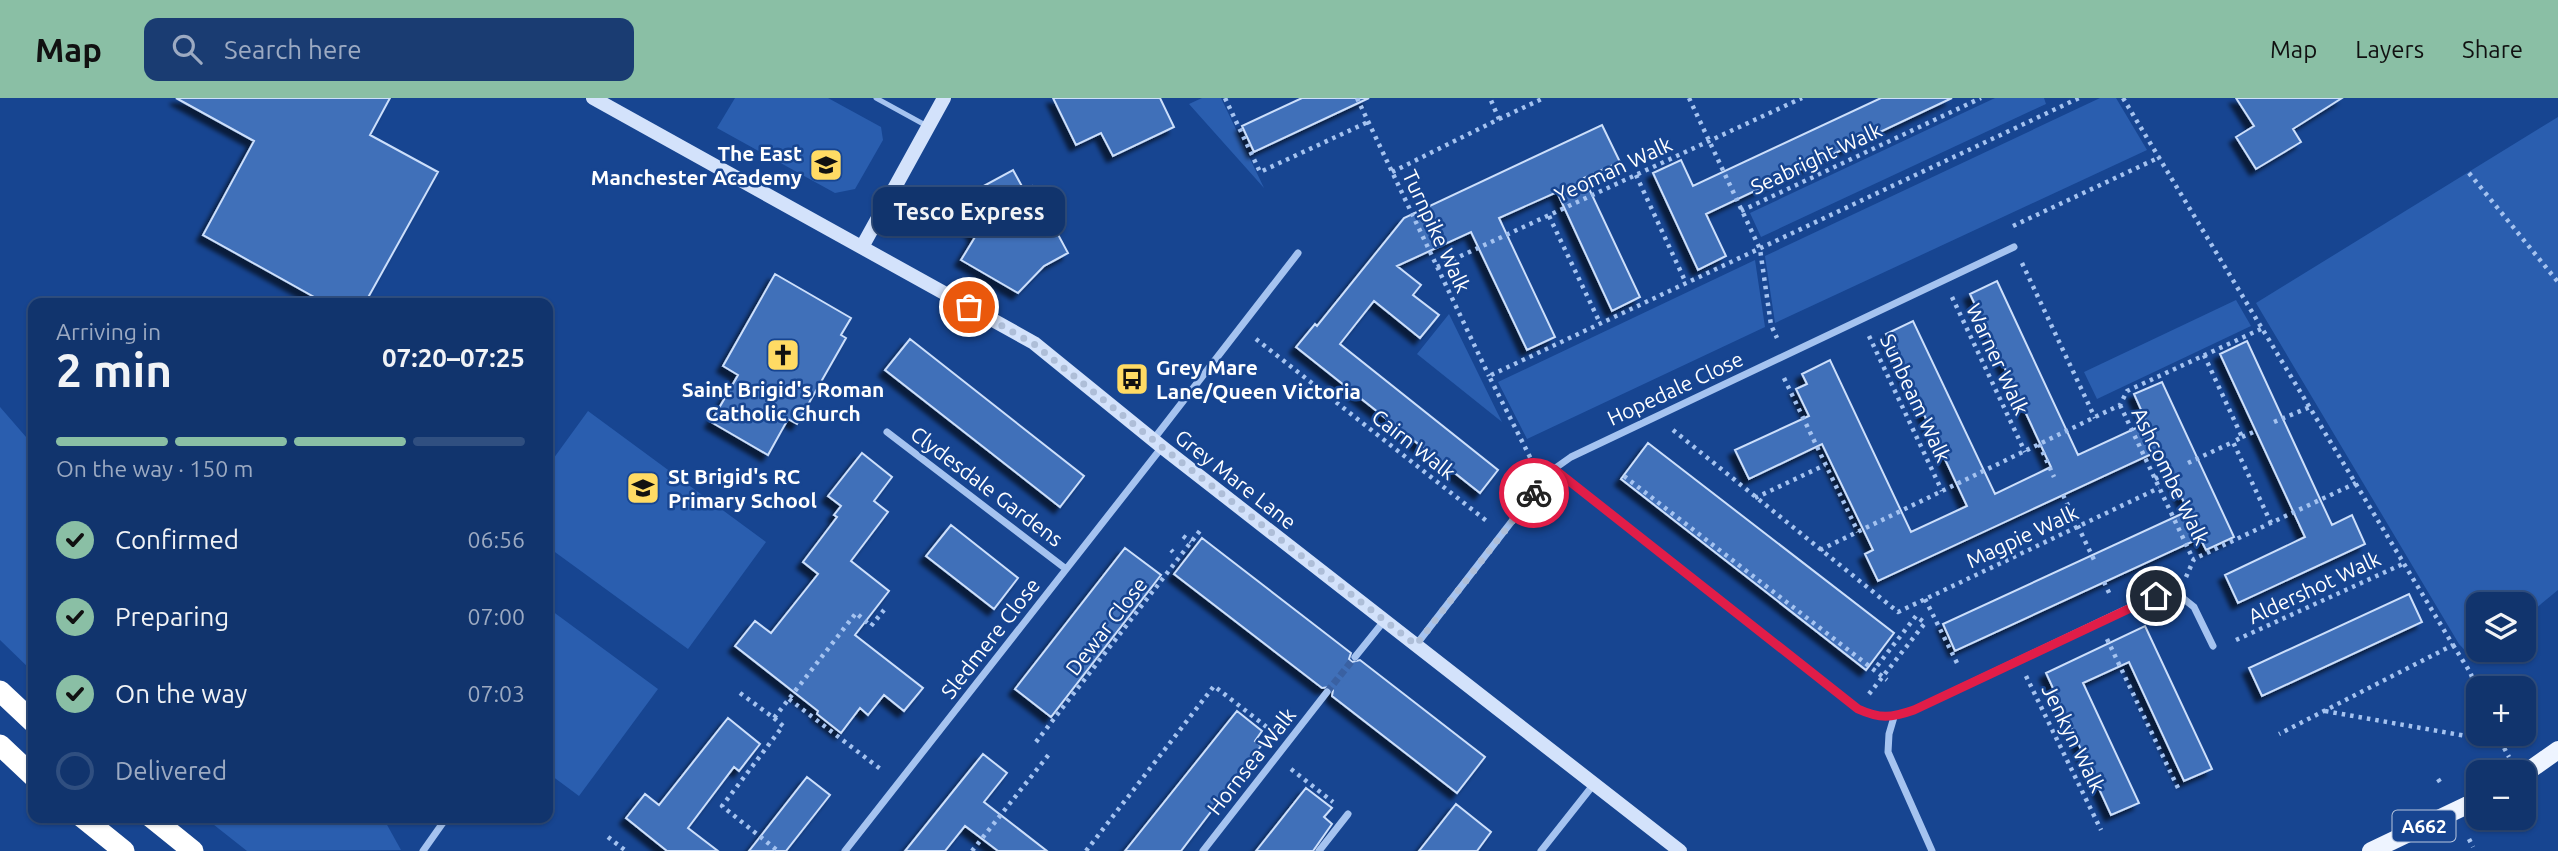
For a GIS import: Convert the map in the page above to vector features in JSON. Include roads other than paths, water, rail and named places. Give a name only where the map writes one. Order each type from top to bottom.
[{"type":"highway","points":[[0,691],[28,717]]},
{"type":"highway","points":[[0,745],[28,771]]},
{"type":"highway","points":[[89,823],[124,851]]},
{"type":"highway","points":[[158,823],[192,851]]},
{"type":"main road","points":[[2536,766],[2558,750]]},
{"type":"main road","name":"A662","points":[[2371,851],[2466,806]]},
{"type":"street","name":"Grey Mare Lane","points":[[593,98],[1034,344],[1158,444],[1680,851]]},
{"type":"street","points":[[862,247],[944,98]]},
{"type":"street","name":"Hopedale Close","points":[[1416,645],[1543,481],[1554,469],[1572,457],[2014,247]]},
{"type":"street","name":"Sledmere Close","points":[[845,851],[1066,569],[1241,327],[1298,253]]},
{"type":"street","name":"Clydesdale Gardens","points":[[887,432],[1066,569]]},
{"type":"street","points":[[1554,469],[1858,709],[1874,716],[1894,717],[1914,710],[2156,596],[2179,595],[2194,607],[2213,646]]},
{"type":"street","points":[[1355,657],[1385,620]]},
{"type":"street","name":"Hornsea Walk","points":[[1203,851],[1327,692]]},
{"type":"street","points":[[1894,717],[1888,751],[1932,851]]},
{"type":"street","points":[[1541,851],[1594,783]]},
{"type":"street","points":[[1319,851],[1348,814]]},
{"type":"street","points":[[423,851],[443,823]]},
{"type":"lane","points":[[876,98],[928,126]]},
{"type":"tunnel","points":[[1327,692],[1355,657]]},
{"type":"place","name":"The East Manchester Academy","points":[[826,165]]},
{"type":"place","name":"Tesco Express","points":[[969,307]]},
{"type":"place","name":"Saint Brigid's Roman Catholic Church","points":[[783,355]]},
{"type":"place","name":"Grey Mare Lane/Queen Victoria","points":[[1132,379]]},
{"type":"place","name":"St Brigid's RC Primary School","points":[[643,488]]}]
